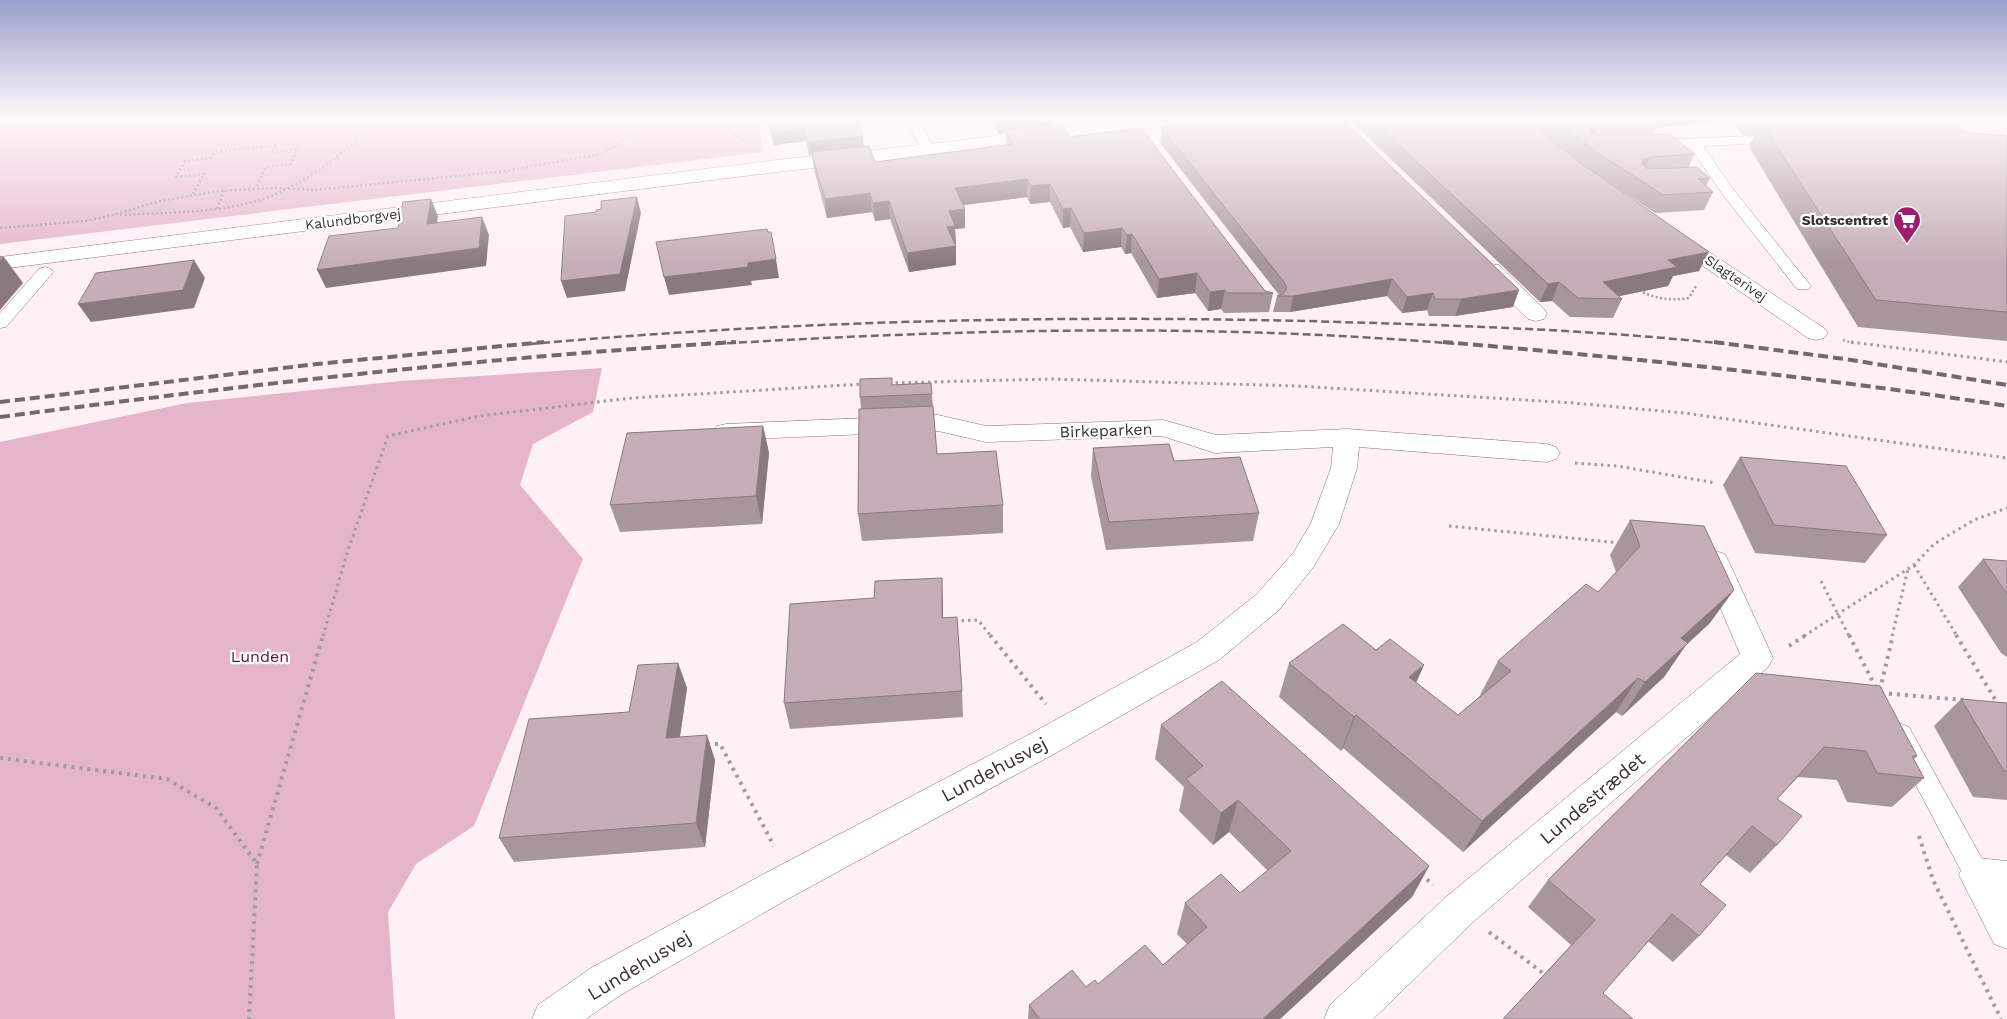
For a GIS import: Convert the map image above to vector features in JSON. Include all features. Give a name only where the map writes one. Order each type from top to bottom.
[{"type":"street","name":"Kalundborgvej","points":[[0,263],[773,167]]},
{"type":"street","name":"Slagterivej","points":[[1661,229],[1816,333]]},
{"type":"street","points":[[1480,259],[1536,314]]},
{"type":"street","name":"Birkeparken","points":[[704,433],[938,423],[986,434],[1163,428],[1215,444],[1347,438],[1558,457]]},
{"type":"street","name":"Lundehusvej","points":[[552,1019],[605,982],[791,878],[1208,651],[1268,602],[1304,559],[1325,524],[1344,468],[1347,438]]},
{"type":"street","points":[[1711,552],[1757,658]]},
{"type":"street","name":"Lundestrædet","points":[[1344,1019],[1459,910],[1757,658]]},
{"type":"street","points":[[1992,877],[2007,931]]},
{"type":"lane","points":[[1711,167],[1804,286]]},
{"type":"lane","points":[[1699,178],[1718,177]]},
{"type":"lane","points":[[0,323],[45,272]]},
{"type":"lane","points":[[1892,718],[1992,877]]},
{"type":"path","points":[[182,167],[176,177],[204,174],[193,194]]},
{"type":"path","points":[[256,188],[266,167],[270,167]]},
{"type":"path","points":[[0,228],[69,223],[113,215],[217,207],[258,200],[288,187],[319,167]]},
{"type":"path","points":[[113,215],[159,201],[193,194],[256,188],[288,187],[315,190],[498,172],[529,167]]},
{"type":"path","points":[[217,207],[224,191]]},
{"type":"path","points":[[1637,289],[1645,294],[1677,301],[1689,298],[1696,289],[1696,275],[1721,269]]},
{"type":"path","points":[[1816,333],[1856,344],[2007,362]]},
{"type":"path","points":[[1558,457],[1716,483]]},
{"type":"path","points":[[1757,658],[1774,656],[1914,565],[1934,544],[1974,520],[2007,508]]},
{"type":"path","points":[[1449,526],[1624,543]]},
{"type":"path","points":[[1914,565],[1998,704]]},
{"type":"path","points":[[1879,693],[1908,569]]},
{"type":"path","points":[[1820,581],[1879,693]]},
{"type":"path","points":[[950,621],[978,620],[1067,729]]},
{"type":"path","points":[[1870,692],[1968,701]]},
{"type":"path","points":[[1988,703],[2007,704]]},
{"type":"path","points":[[702,744],[720,744],[791,878]]},
{"type":"path","points":[[0,758],[167,779],[216,808],[257,864],[249,1019]]},
{"type":"path","points":[[1416,869],[1459,910],[1552,979]]},
{"type":"green space","points":[[0,167],[642,167],[0,244]]},
{"type":"green space","name":"Lunden","points":[[602,368],[593,412],[533,444],[520,485],[583,559],[474,826],[416,864],[388,912],[395,1019],[0,1019],[0,442],[187,403],[401,381]]},
{"type":"building","points":[[815,167],[1170,167],[1265,291],[1273,293],[1227,293],[1225,290],[1210,292],[1197,273],[1159,279],[1132,234],[1127,235],[1122,228],[1084,233],[1071,208],[1063,209],[1050,184],[1031,186],[1027,179],[955,188],[965,209],[949,211],[955,226],[947,227],[956,246],[907,253],[889,201],[873,203],[870,193],[825,199]]},
{"type":"building","points":[[1193,167],[1391,167],[1519,290],[1461,299],[1435,299],[1433,293],[1407,297],[1392,279],[1293,296],[1277,296],[1283,294],[1287,288]]},
{"type":"building","points":[[1422,167],[1586,167],[1709,252],[1668,260],[1677,267],[1603,282],[1622,299],[1578,298],[1559,282],[1548,284]]},
{"type":"building","points":[[1619,167],[1645,167],[1651,169],[1696,167],[1710,178],[1698,179],[1713,192],[1663,195]]},
{"type":"building","name":"Slotscentret","points":[[1790,167],[2007,167],[2007,312],[1876,300]]},
{"type":"building","points":[[637,197],[620,274],[561,281],[565,216],[596,212],[596,210],[601,209],[601,201]]},
{"type":"building","points":[[431,199],[427,224],[482,217],[479,248],[317,270],[329,236],[398,228],[403,202]]},
{"type":"building","points":[[767,229],[768,232],[771,232],[776,259],[748,263],[748,267],[664,277],[656,242]]},
{"type":"building","points":[[194,260],[183,290],[78,304],[96,273]]},
{"type":"building","points":[[892,378],[892,385],[931,383],[932,394],[860,397],[860,379]]},
{"type":"building","points":[[933,406],[937,454],[996,451],[1003,505],[858,514],[859,409]]},
{"type":"building","points":[[763,426],[756,496],[610,505],[627,433]]},
{"type":"building","points":[[1169,444],[1174,461],[1240,457],[1259,513],[1109,522],[1093,448]]},
{"type":"building","points":[[1740,457],[1846,466],[1887,535],[1774,525]]},
{"type":"building","points":[[1630,520],[1704,526],[1734,590],[1681,638],[1688,643],[1645,682],[1638,678],[1482,821],[1356,715],[1354,717],[1289,663],[1343,624],[1376,650],[1390,639],[1424,665],[1409,677],[1458,715],[1511,671],[1498,661],[1586,584],[1598,592],[1640,546]]},
{"type":"building","points":[[1983,559],[2007,561],[2007,594]]},
{"type":"building","points":[[942,578],[942,618],[957,617],[962,691],[784,703],[790,604],[874,598],[875,581]]},
{"type":"building","points":[[678,663],[666,738],[707,735],[696,823],[499,838],[529,719],[629,712],[638,665]]},
{"type":"building","points":[[1756,673],[1880,686],[1917,756],[1912,756],[1924,778],[1877,773],[1866,751],[1824,747],[1777,799],[1802,816],[1777,845],[1752,826],[1700,884],[1726,905],[1699,936],[1672,914],[1603,993],[1633,1019],[1503,1019],[1595,920],[1548,880]]},
{"type":"building","points":[[1222,681],[1429,866],[1263,1019],[1040,1019],[1029,1005],[1072,970],[1086,987],[1095,980],[1098,984],[1145,945],[1163,965],[1207,927],[1185,903],[1221,874],[1240,893],[1291,851],[1238,800],[1221,813],[1186,779],[1203,766],[1161,725]]},
{"type":"building","points":[[1961,699],[2007,703],[2007,771],[2004,771]]},
{"type":"railway","points":[[530,344],[627,336],[821,325],[1111,319],[1208,319],[1463,326],[1569,331],[1726,344]]},
{"type":"railway","points":[[715,344],[901,335],[1086,330],[1272,333],[1458,344]]},
{"type":"railway","points":[[0,402],[317,364],[544,342]]},
{"type":"railway","points":[[0,417],[367,373],[644,348],[736,342]]},
{"type":"railway","points":[[1443,342],[1726,369],[1867,386],[2007,406]]},
{"type":"railway","points":[[1714,342],[1845,359],[2007,385]]},
{"type":"place","name":"Slotscentret","points":[[1907,244]]}]
